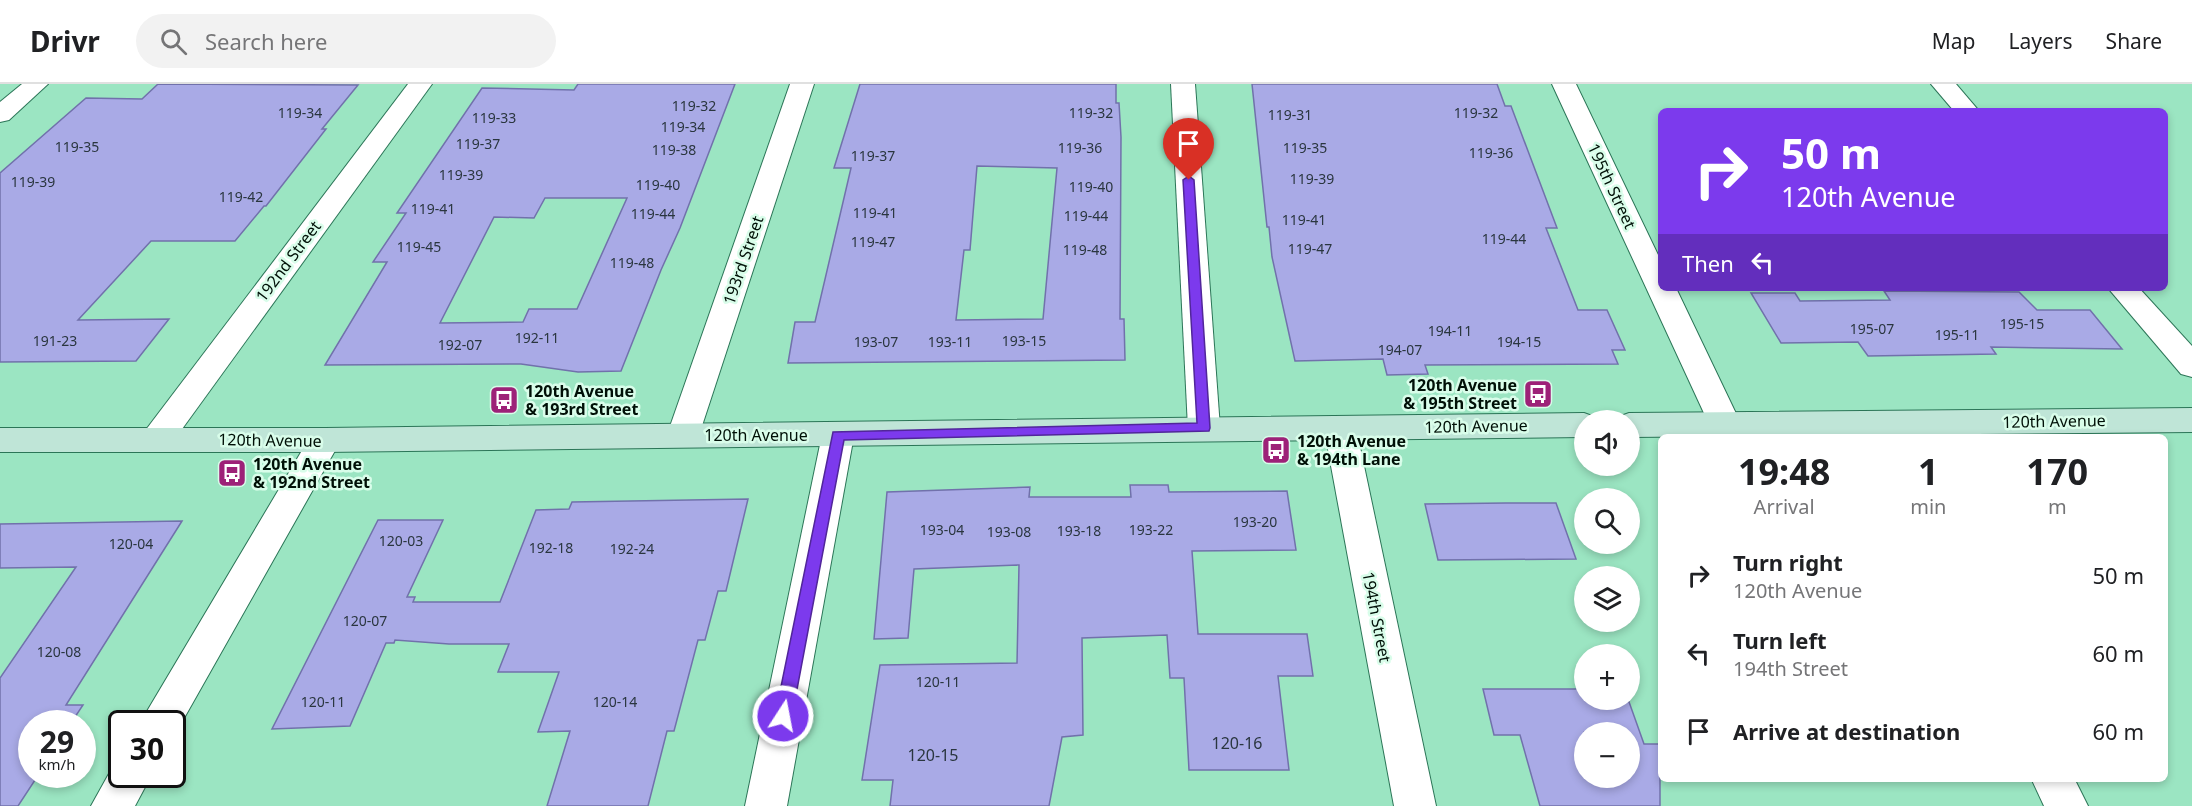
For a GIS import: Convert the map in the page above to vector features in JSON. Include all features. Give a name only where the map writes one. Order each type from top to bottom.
[{"type":"street","points":[[0,115],[36,84]]},
{"type":"street","name":"192nd Street","points":[[157,439],[420,84]]},
{"type":"street","name":"193rd Street","points":[[683,435],[802,84]]},
{"type":"street","points":[[1183,84],[1204,428]]},
{"type":"street","name":"195th Street","points":[[1564,84],[1658,282]]},
{"type":"street","points":[[1943,84],[1964,108]]},
{"type":"street","name":"195th Street","points":[[1662,291],[1725,424]]},
{"type":"street","points":[[2126,291],[2192,366]]},
{"type":"street","name":"120th Avenue","points":[[1640,425],[1725,424],[1845,430],[2192,420]]},
{"type":"street","name":"120th Avenue","points":[[0,440],[325,440],[1574,425]]},
{"type":"street","name":"194th Street","points":[[1340,428],[1415,806]]},
{"type":"street","points":[[766,806],[838,435]]},
{"type":"street","points":[[168,710],[325,440]]},
{"type":"street","points":[[2053,782],[2067,806]]},
{"type":"street","points":[[112,806],[123,788]]},
{"type":"building","points":[[158,84],[358,85],[322,129],[326,129],[266,206],[235,241],[151,241],[78,320],[169,319],[136,361],[0,362],[0,173],[86,98],[142,99]]},
{"type":"building","points":[[578,84],[735,84],[680,228],[621,371],[578,372],[521,364],[325,365],[387,262],[373,262],[406,213],[397,213],[482,88],[574,90]],"holes":[[[545,198],[627,198],[577,309],[529,309],[523,322],[440,323],[494,217],[534,218]]]},
{"type":"building","points":[[860,84],[1116,84],[1121,137],[1120,319],[1124,319],[1125,360],[788,363],[795,322],[815,322],[851,168],[834,168]],"holes":[[[977,166],[1057,168],[1043,319],[956,320],[964,250],[970,250]]]},
{"type":"building","points":[[1252,84],[1497,84],[1505,106],[1511,106],[1557,228],[1546,228],[1578,310],[1607,310],[1625,350],[1612,350],[1618,364],[1425,365],[1428,374],[1387,375],[1383,359],[1295,361],[1272,257],[1269,227],[1267,227]]},
{"type":"building","points":[[1884,291],[2019,292],[2037,310],[2090,310],[2122,349],[1991,347],[1996,354],[1868,356],[1858,342],[1781,343],[1751,293],[1795,293],[1800,301],[1890,300]]},
{"type":"building","points":[[1130,485],[1168,485],[1169,492],[1287,491],[1296,550],[1192,551],[1198,634],[1307,634],[1313,676],[1278,676],[1289,770],[1189,770],[1184,678],[1170,678],[1167,635],[1082,638],[1083,735],[1062,737],[1049,806],[890,806],[893,780],[862,780],[880,665],[1017,663],[1019,565],[914,569],[908,638],[874,639],[887,492],[1030,487],[1029,497],[1131,497]]},
{"type":"building","points":[[748,499],[726,591],[718,591],[705,640],[698,640],[674,731],[667,731],[648,806],[547,806],[570,731],[538,732],[559,672],[498,672],[509,644],[449,644],[395,640],[394,643],[386,643],[350,726],[272,729],[378,520],[443,520],[407,597],[415,597],[413,602],[500,602],[536,510],[569,509],[572,502]]},
{"type":"building","points":[[1556,503],[1576,559],[1438,560],[1425,504]]},
{"type":"building","points":[[182,521],[66,705],[83,705],[80,710],[18,710],[18,788],[30,788],[18,806],[0,806],[0,678],[76,567],[0,568],[0,524]]},
{"type":"building","points":[[1483,689],[1574,689],[1574,710],[1632,710],[1636,722],[1574,722],[1574,788],[1640,788],[1640,733],[1644,744],[1658,744],[1660,806],[1540,806],[1520,735],[1494,735]]},
{"type":"place","name":"120th Avenue & 195th Street","points":[[1538,394]]},
{"type":"place","name":"120th Avenue & 193rd Street","points":[[504,400]]},
{"type":"place","name":"120th Avenue & 194th Lane","points":[[1276,450]]},
{"type":"place","name":"120th Avenue & 192nd Street","points":[[232,473]]},
{"type":"route","points":[[783,716],[838,435],[1204,428],[1189,180]]}]
